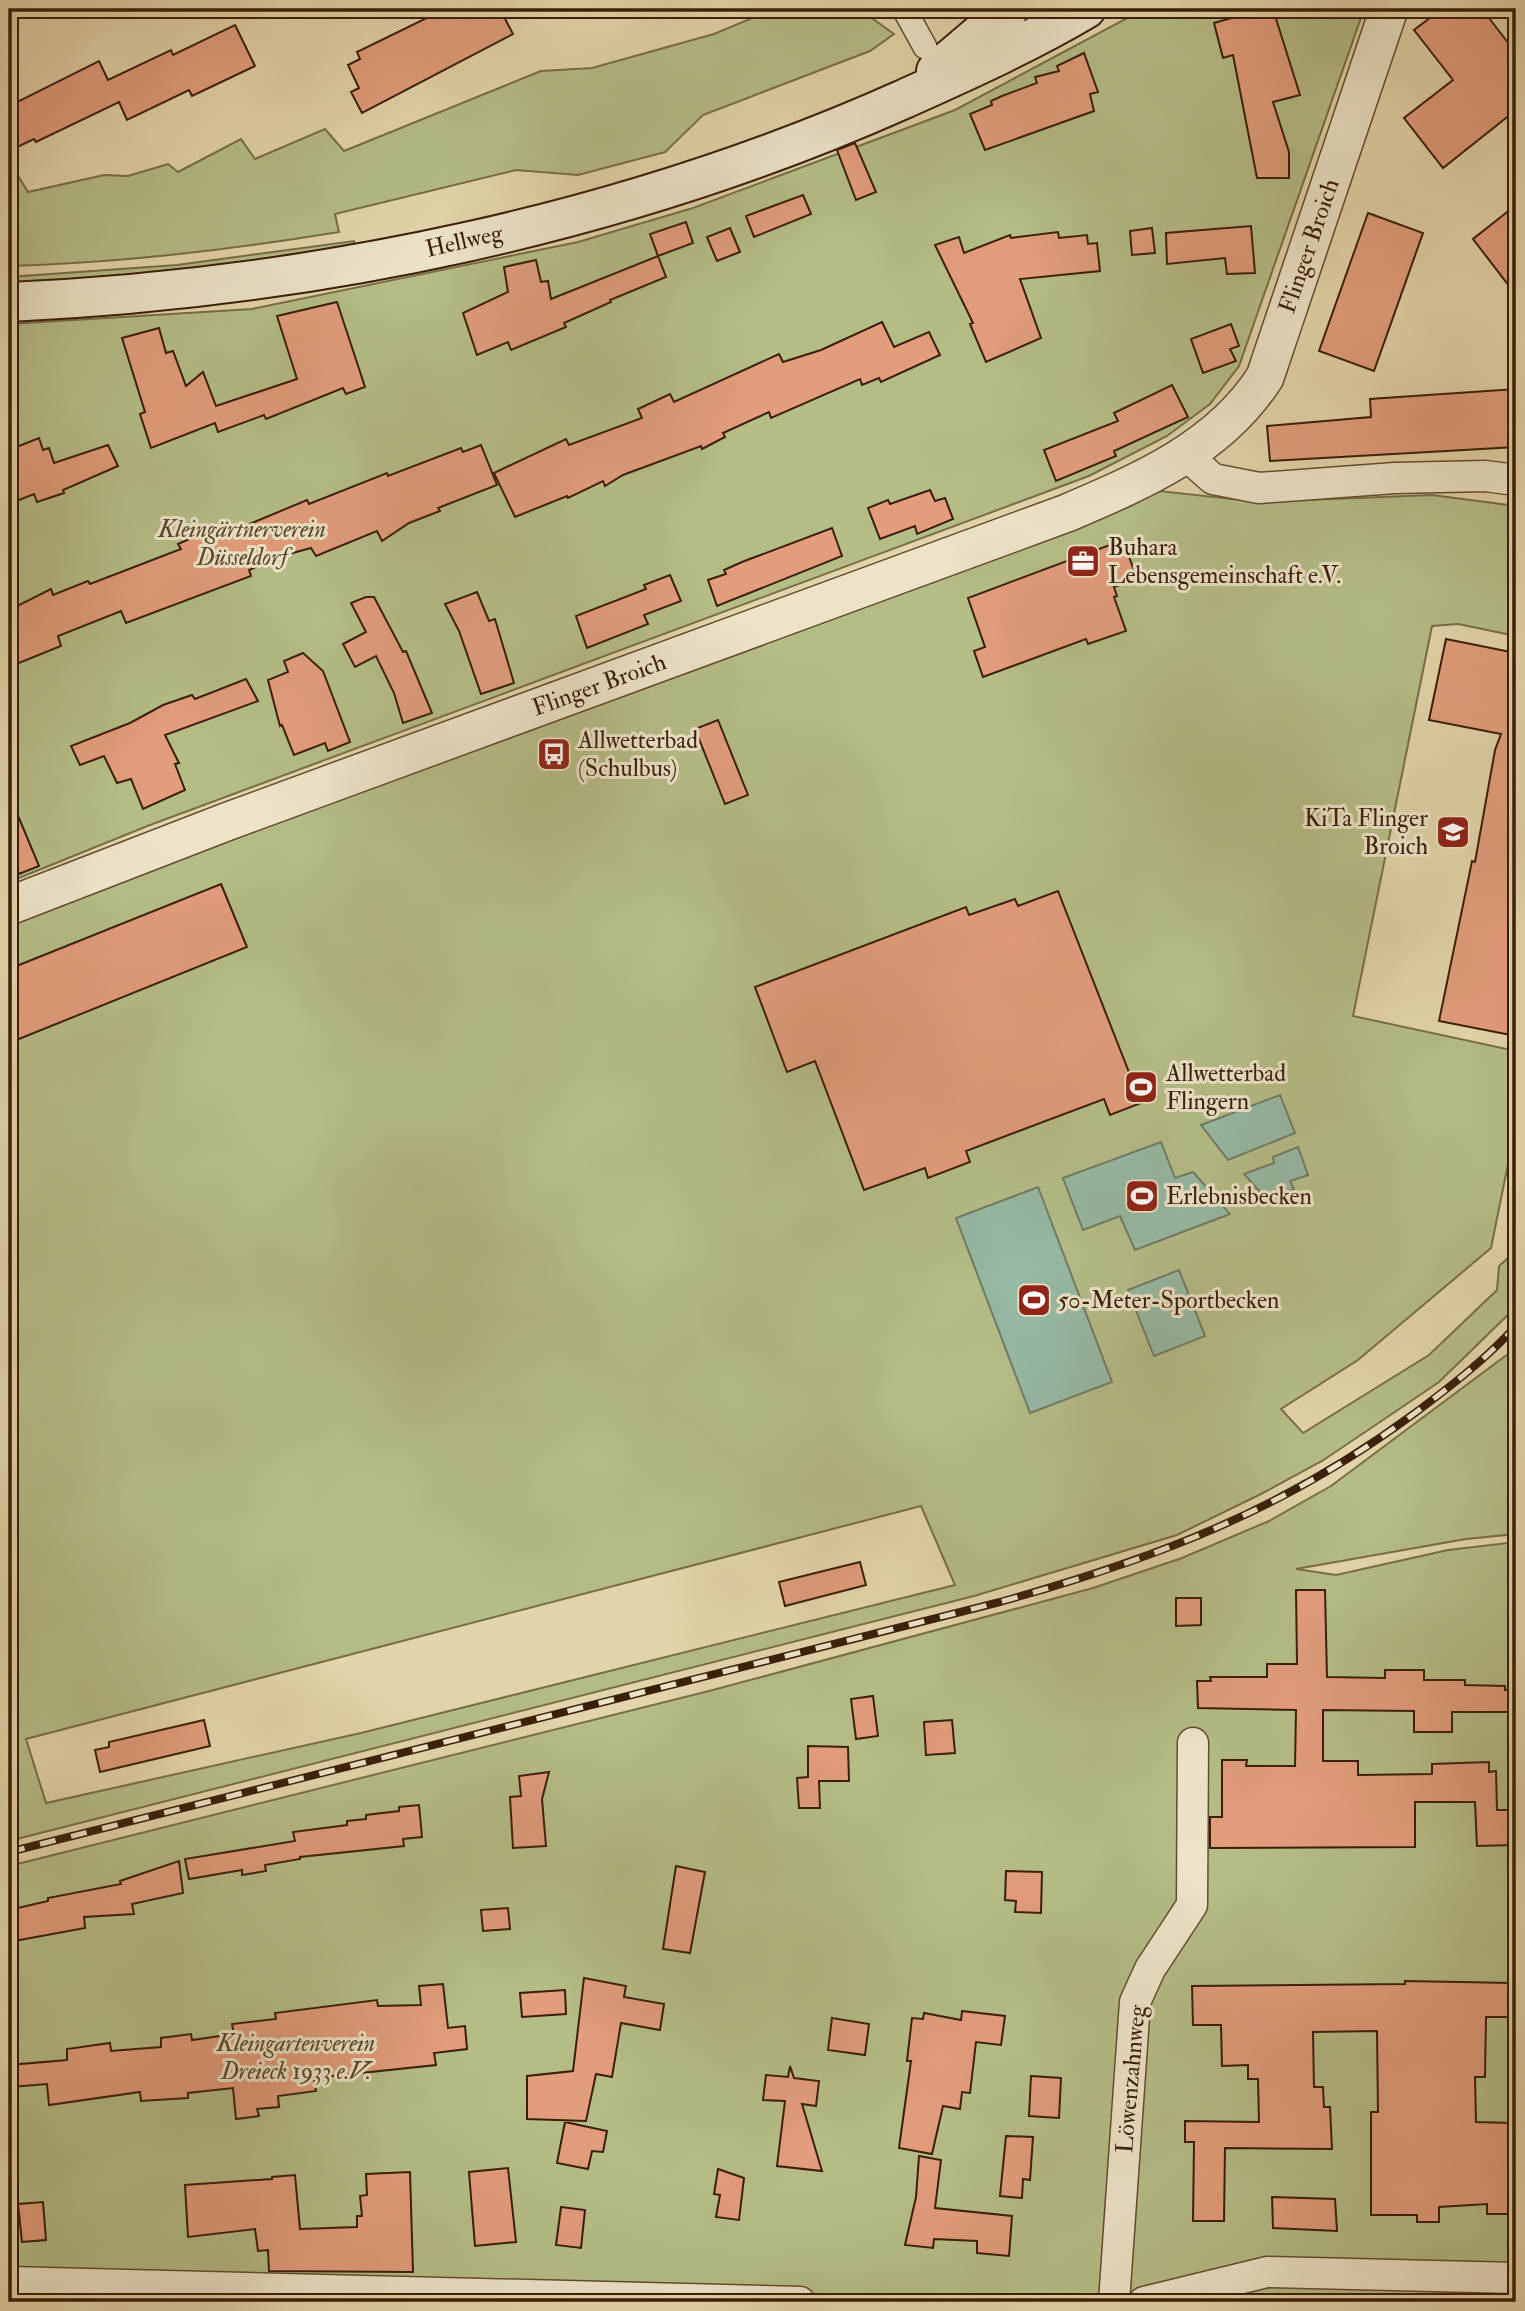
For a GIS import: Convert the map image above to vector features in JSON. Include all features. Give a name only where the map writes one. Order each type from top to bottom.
[{"type":"main road","name":"Hellweg","points":[[902,100],[1009,9]]},
{"type":"main road","name":"Hellweg","points":[[9,302],[223,284],[427,250],[694,179],[827,131],[902,100],[999,57],[1086,9]]},
{"type":"street","points":[[904,9],[925,47]]},
{"type":"street","name":"Flinger Broich","points":[[9,906],[204,830],[1067,513],[1129,486],[1186,455],[1229,422],[1265,377],[1389,9]]},
{"type":"street","points":[[1186,455],[1213,479],[1259,488],[1395,478],[1485,476],[1516,480]]},
{"type":"street","name":"Löwenzahnweg","points":[[1114,2302],[1135,2002],[1150,1969],[1192,1905],[1193,1743]]},
{"type":"street","points":[[1144,2302],[1267,2272],[1516,2278]]},
{"type":"street","points":[[9,2281],[800,2302]]},
{"type":"green space","points":[[774,9],[859,9],[894,34],[870,51],[703,115],[665,152],[578,175],[516,170],[335,214],[339,232],[174,255],[9,266],[9,175],[17,174],[28,192],[104,175],[128,176],[168,164],[178,172],[241,139],[255,159],[325,129],[344,151],[541,71],[592,68],[714,34]]},
{"type":"green space","name":"Kleingärtnerverein Düsseldorf","points":[[1144,9],[1364,9],[1239,366],[1210,404],[1167,436],[1089,476],[150,825],[9,882],[9,324],[252,309],[578,242],[693,208],[955,110]]},
{"type":"green space","points":[[354,241],[355,247],[249,264],[9,286],[9,277],[177,265]]},
{"type":"green space","points":[[1159,491],[1260,502],[1432,495],[1516,506],[1516,636],[1458,624],[1432,626],[1353,1016],[1516,1051],[1516,1125],[1491,1248],[1358,1360],[1281,1409],[1303,1433],[1429,1355],[1497,1290],[1499,1266],[1516,1251],[1516,1307],[1439,1382],[1322,1461],[1177,1535],[974,1596],[9,1841],[9,922]],"holes":[[[921,1506],[955,1585],[361,1733],[46,1803],[26,1739]]]},
{"type":"green space","name":"Kleingartenverein Dreieck 1933 e.V.","points":[[1516,1348],[1516,1534],[1466,1539],[1296,1569],[1336,1575],[1448,1550],[1516,1542],[1516,2302],[602,2302],[9,2282],[9,1866],[713,1690],[1093,1588],[1182,1558],[1269,1521],[1331,1486]]},
{"type":"shaded area","points":[[1280,1095],[1295,1133],[1228,1160],[1201,1125]]},
{"type":"shaded area","name":"Erlebnisbecken","points":[[1161,1142],[1175,1178],[1193,1172],[1230,1214],[1135,1250],[1120,1216],[1083,1230],[1063,1178]]},
{"type":"shaded area","points":[[1298,1147],[1308,1175],[1290,1181],[1294,1189],[1267,1200],[1244,1174],[1274,1163],[1273,1157]]},
{"type":"shaded area","name":"50-Meter-Sportbecken","points":[[1038,1187],[1112,1382],[1030,1413],[956,1218]]},
{"type":"shaded area","points":[[1179,1270],[1205,1336],[1154,1356],[1128,1290]]},
{"type":"building","points":[[445,9],[500,9],[513,34],[362,113],[351,92],[359,88],[348,65],[360,59],[357,52]]},
{"type":"building","points":[[1263,9],[1273,9],[1300,95],[1273,102],[1289,152],[1289,178],[1257,178],[1233,55],[1223,58],[1214,23]]},
{"type":"building","points":[[1442,9],[1482,9],[1516,53],[1516,110],[1443,168],[1404,118],[1453,80],[1414,30]]},
{"type":"building","points":[[235,25],[255,66],[192,96],[189,90],[127,120],[119,102],[36,142],[34,139],[9,151],[9,106],[99,61],[108,80],[171,50],[173,55]]},
{"type":"building","points":[[1084,53],[1098,92],[1090,94],[1094,111],[985,150],[970,114],[992,105],[991,101],[1037,83],[1035,77],[1059,71],[1057,66]]},
{"type":"building","points":[[855,143],[876,192],[856,200],[837,150]]},
{"type":"building","points":[[803,195],[811,214],[754,237],[746,216]]},
{"type":"building","points":[[1516,205],[1516,295],[1473,239]]},
{"type":"building","points":[[1368,213],[1423,233],[1374,371],[1319,351]]},
{"type":"building","points":[[686,222],[693,243],[658,256],[650,234]]},
{"type":"building","points":[[1251,226],[1255,273],[1227,274],[1225,258],[1167,264],[1166,233]]},
{"type":"building","points":[[730,228],[740,252],[717,261],[707,237]]},
{"type":"building","points":[[1152,228],[1155,253],[1132,255],[1130,231]]},
{"type":"building","points":[[1058,232],[1059,238],[1087,235],[1088,244],[1097,243],[1100,271],[1020,279],[1041,338],[986,362],[970,324],[973,323],[935,245],[959,237],[964,253],[1010,235],[1011,238]]},
{"type":"building","points":[[658,256],[666,277],[610,300],[611,302],[564,323],[566,327],[511,350],[508,342],[477,355],[463,313],[508,292],[504,267],[536,260],[541,282],[548,281],[551,299]]},
{"type":"building","points":[[337,302],[365,387],[346,394],[343,388],[266,419],[264,415],[218,432],[215,423],[151,448],[140,414],[145,412],[122,338],[159,328],[166,353],[173,351],[186,386],[203,372],[216,406],[297,379],[277,316]]},
{"type":"building","points":[[882,322],[894,347],[929,332],[940,355],[881,382],[879,378],[862,385],[860,379],[771,418],[769,412],[723,433],[725,437],[702,449],[701,446],[623,475],[605,486],[603,481],[568,498],[567,496],[515,517],[494,473],[566,439],[569,445],[642,418],[638,409],[670,394],[674,402],[779,354],[783,362],[821,350]]},
{"type":"building","points":[[1231,324],[1239,346],[1230,349],[1236,361],[1203,373],[1191,339]]},
{"type":"building","points":[[1172,385],[1188,417],[1114,451],[1116,456],[1056,481],[1044,450],[1118,421],[1114,413]]},
{"type":"building","points":[[1516,389],[1516,447],[1270,461],[1267,426],[1371,417],[1370,399]]},
{"type":"building","points":[[39,438],[43,450],[49,448],[54,463],[108,445],[118,466],[63,490],[64,493],[37,502],[34,494],[9,504],[9,450]]},
{"type":"building","points":[[481,445],[497,485],[438,508],[440,511],[409,523],[382,541],[377,531],[316,556],[311,548],[278,557],[249,570],[251,576],[126,623],[121,611],[58,636],[61,646],[9,667],[9,610],[51,589],[53,595],[88,581],[90,584],[181,549],[178,544],[205,532],[209,541],[307,500],[309,504],[387,473],[388,476],[461,448],[463,452]]},
{"type":"building","points":[[930,490],[935,501],[945,498],[953,519],[917,534],[915,526],[880,539],[868,508],[888,500],[890,504]]},
{"type":"building","points":[[832,528],[842,556],[717,606],[708,580],[726,574],[724,570],[742,562]]},
{"type":"building","points":[[1123,540],[1137,579],[1114,587],[1117,596],[1114,597],[1126,631],[1088,644],[1086,639],[983,677],[974,651],[985,647],[968,598]]},
{"type":"building","points":[[670,575],[681,601],[644,615],[648,624],[587,648],[576,616],[646,589],[644,585]]},
{"type":"building","points":[[477,592],[489,621],[495,619],[514,683],[481,694],[459,631],[445,604]]},
{"type":"building","points":[[374,597],[403,652],[406,651],[432,713],[403,723],[394,693],[376,656],[355,667],[343,644],[366,632],[351,603]]},
{"type":"building","points":[[1446,639],[1516,653],[1516,1036],[1439,1021],[1472,861],[1475,862],[1495,750],[1501,734],[1429,720]]},
{"type":"building","points":[[303,653],[323,671],[350,742],[328,751],[325,743],[294,755],[282,725],[280,726],[268,680],[288,672],[284,661]]},
{"type":"building","points":[[246,679],[258,701],[165,735],[179,763],[175,764],[185,790],[143,809],[131,779],[117,783],[104,756],[80,765],[71,746],[130,723],[163,705],[192,695],[195,699]]},
{"type":"building","points":[[718,720],[748,795],[725,804],[695,729]]},
{"type":"building","points":[[9,794],[39,866],[19,874],[9,849]]},
{"type":"building","points":[[221,884],[247,947],[9,1043],[9,969]]},
{"type":"building","points":[[1058,891],[1141,1103],[1110,1115],[1104,1099],[966,1151],[970,1162],[928,1178],[925,1168],[864,1190],[815,1061],[787,1072],[755,987],[966,907],[969,915],[1015,899],[1018,906]]},
{"type":"building","points":[[860,1562],[866,1585],[785,1606],[779,1582]]},
{"type":"building","points":[[1296,1590],[1325,1590],[1327,1677],[1385,1678],[1385,1670],[1424,1670],[1424,1680],[1465,1680],[1465,1685],[1505,1686],[1505,1690],[1511,1690],[1511,1712],[1452,1712],[1452,1732],[1414,1732],[1414,1711],[1323,1710],[1323,1761],[1358,1761],[1358,1775],[1432,1774],[1432,1764],[1489,1762],[1489,1772],[1496,1771],[1497,1810],[1512,1810],[1513,1845],[1477,1846],[1475,1802],[1415,1802],[1415,1847],[1210,1848],[1210,1817],[1222,1817],[1222,1760],[1247,1760],[1246,1766],[1295,1766],[1296,1710],[1198,1708],[1197,1681],[1211,1681],[1210,1677],[1267,1677],[1267,1664],[1297,1664]]},
{"type":"building","points":[[1176,1598],[1201,1598],[1201,1625],[1176,1626]]},
{"type":"building","points":[[873,1696],[878,1736],[856,1739],[851,1699]]},
{"type":"building","points":[[204,1720],[210,1746],[100,1772],[95,1750],[109,1747],[109,1742]]},
{"type":"building","points":[[952,1720],[955,1753],[926,1755],[924,1722]]},
{"type":"building","points":[[808,1746],[848,1747],[849,1781],[819,1781],[820,1808],[799,1808],[797,1778],[808,1777]]},
{"type":"building","points":[[549,1772],[542,1799],[546,1846],[513,1848],[510,1797],[521,1796],[519,1776]]},
{"type":"building","points":[[419,1805],[422,1837],[403,1839],[404,1846],[300,1857],[265,1865],[266,1871],[242,1875],[242,1870],[189,1879],[185,1859],[295,1841],[293,1832],[347,1825],[347,1821],[366,1819],[366,1815],[399,1811],[399,1807]]},
{"type":"building","points":[[179,1861],[183,1893],[132,1904],[134,1914],[84,1917],[85,1928],[9,1942],[9,1910],[48,1901],[48,1898],[121,1884],[120,1881]]},
{"type":"building","points":[[676,1866],[705,1872],[690,1953],[663,1949]]},
{"type":"building","points":[[1006,1871],[1042,1872],[1041,1913],[1015,1912],[1016,1901],[1005,1900]]},
{"type":"building","points":[[508,1908],[510,1929],[483,1931],[481,1910]]},
{"type":"building","points":[[584,1978],[626,1986],[624,1997],[664,2004],[660,2030],[621,2023],[612,2077],[596,2074],[586,2121],[527,2119],[527,2076],[573,2071]]},
{"type":"building","points":[[1405,1981],[1512,1983],[1512,2017],[1486,2017],[1485,2077],[1475,2077],[1476,2122],[1513,2123],[1516,2214],[1487,2214],[1487,2204],[1439,2207],[1439,2222],[1417,2222],[1417,2215],[1371,2215],[1371,2112],[1378,2112],[1377,2031],[1313,2032],[1314,2087],[1323,2087],[1324,2107],[1330,2107],[1332,2149],[1225,2148],[1224,2221],[1193,2221],[1194,2142],[1185,2142],[1185,2121],[1259,2122],[1258,2079],[1248,2079],[1248,2065],[1222,2066],[1221,2025],[1193,2025],[1192,1986],[1405,1984]]},
{"type":"building","points":[[443,1984],[448,2028],[465,2026],[467,2049],[434,2053],[436,2065],[314,2078],[316,2091],[278,2096],[279,2107],[257,2109],[259,2116],[236,2119],[233,2088],[188,2093],[188,2098],[141,2101],[140,2092],[49,2105],[47,2084],[11,2087],[9,2065],[67,2060],[67,2049],[110,2043],[111,2051],[161,2047],[161,2038],[191,2034],[192,2040],[234,2034],[232,2024],[276,2019],[275,2013],[377,2000],[378,2006],[421,2005],[419,1986]]},
{"type":"building","points":[[565,1990],[566,2014],[522,2017],[520,1993]]},
{"type":"building","points":[[962,2011],[1005,2016],[1001,2045],[976,2042],[970,2093],[962,2092],[960,2109],[943,2106],[932,2154],[899,2148],[911,2061],[907,2061],[912,2018],[923,2019],[924,2013],[961,2020]]},
{"type":"building","points":[[832,2018],[869,2024],[865,2055],[828,2050]]},
{"type":"building","points":[[790,2066],[794,2078],[819,2081],[816,2106],[802,2104],[822,2171],[777,2166],[785,2101],[763,2100],[766,2075],[788,2077]]},
{"type":"building","points":[[1031,2076],[1061,2078],[1059,2118],[1029,2116]]},
{"type":"building","points":[[565,2122],[607,2131],[603,2152],[592,2151],[588,2169],[557,2163]]},
{"type":"building","points":[[1006,2136],[1033,2137],[1030,2180],[1023,2179],[1022,2198],[1000,2196]]},
{"type":"building","points":[[919,2156],[941,2160],[935,2208],[1012,2216],[1009,2256],[977,2253],[977,2241],[934,2239],[933,2248],[905,2245],[916,2197]]},
{"type":"building","points":[[508,2168],[516,2242],[475,2246],[469,2172]]},
{"type":"building","points":[[718,2169],[744,2178],[739,2220],[716,2217],[720,2195],[714,2194]]},
{"type":"building","points":[[410,2172],[413,2272],[269,2271],[268,2250],[258,2251],[255,2229],[188,2237],[185,2185],[295,2175],[300,2229],[357,2227],[357,2216],[362,2216],[360,2196],[367,2195],[366,2174]]},
{"type":"building","points":[[1272,2197],[1335,2199],[1337,2231],[1273,2228]]},
{"type":"building","points":[[43,2202],[46,2240],[22,2242],[18,2204]]},
{"type":"building","points":[[561,2207],[585,2210],[581,2248],[556,2245]]},
{"type":"railway","points":[[9,1852],[1000,1602],[1112,1568],[1216,1528],[1316,1478],[1428,1403],[1480,1361],[1516,1326]]},
{"type":"place","name":"Buhara Lebensgemeinschaft e.V.","points":[[1083,561]]},
{"type":"place","name":"Allwetterbad (Schulbus)","points":[[554,754]]},
{"type":"place","name":"KiTa Flinger Broich","points":[[1453,832]]},
{"type":"place","name":"Allwetterbad Flingern","points":[[1141,1087]]},
{"type":"place","name":"Erlebnisbecken","points":[[1142,1196]]},
{"type":"place","name":"50-Meter-Sportbecken","points":[[1034,1300]]}]
